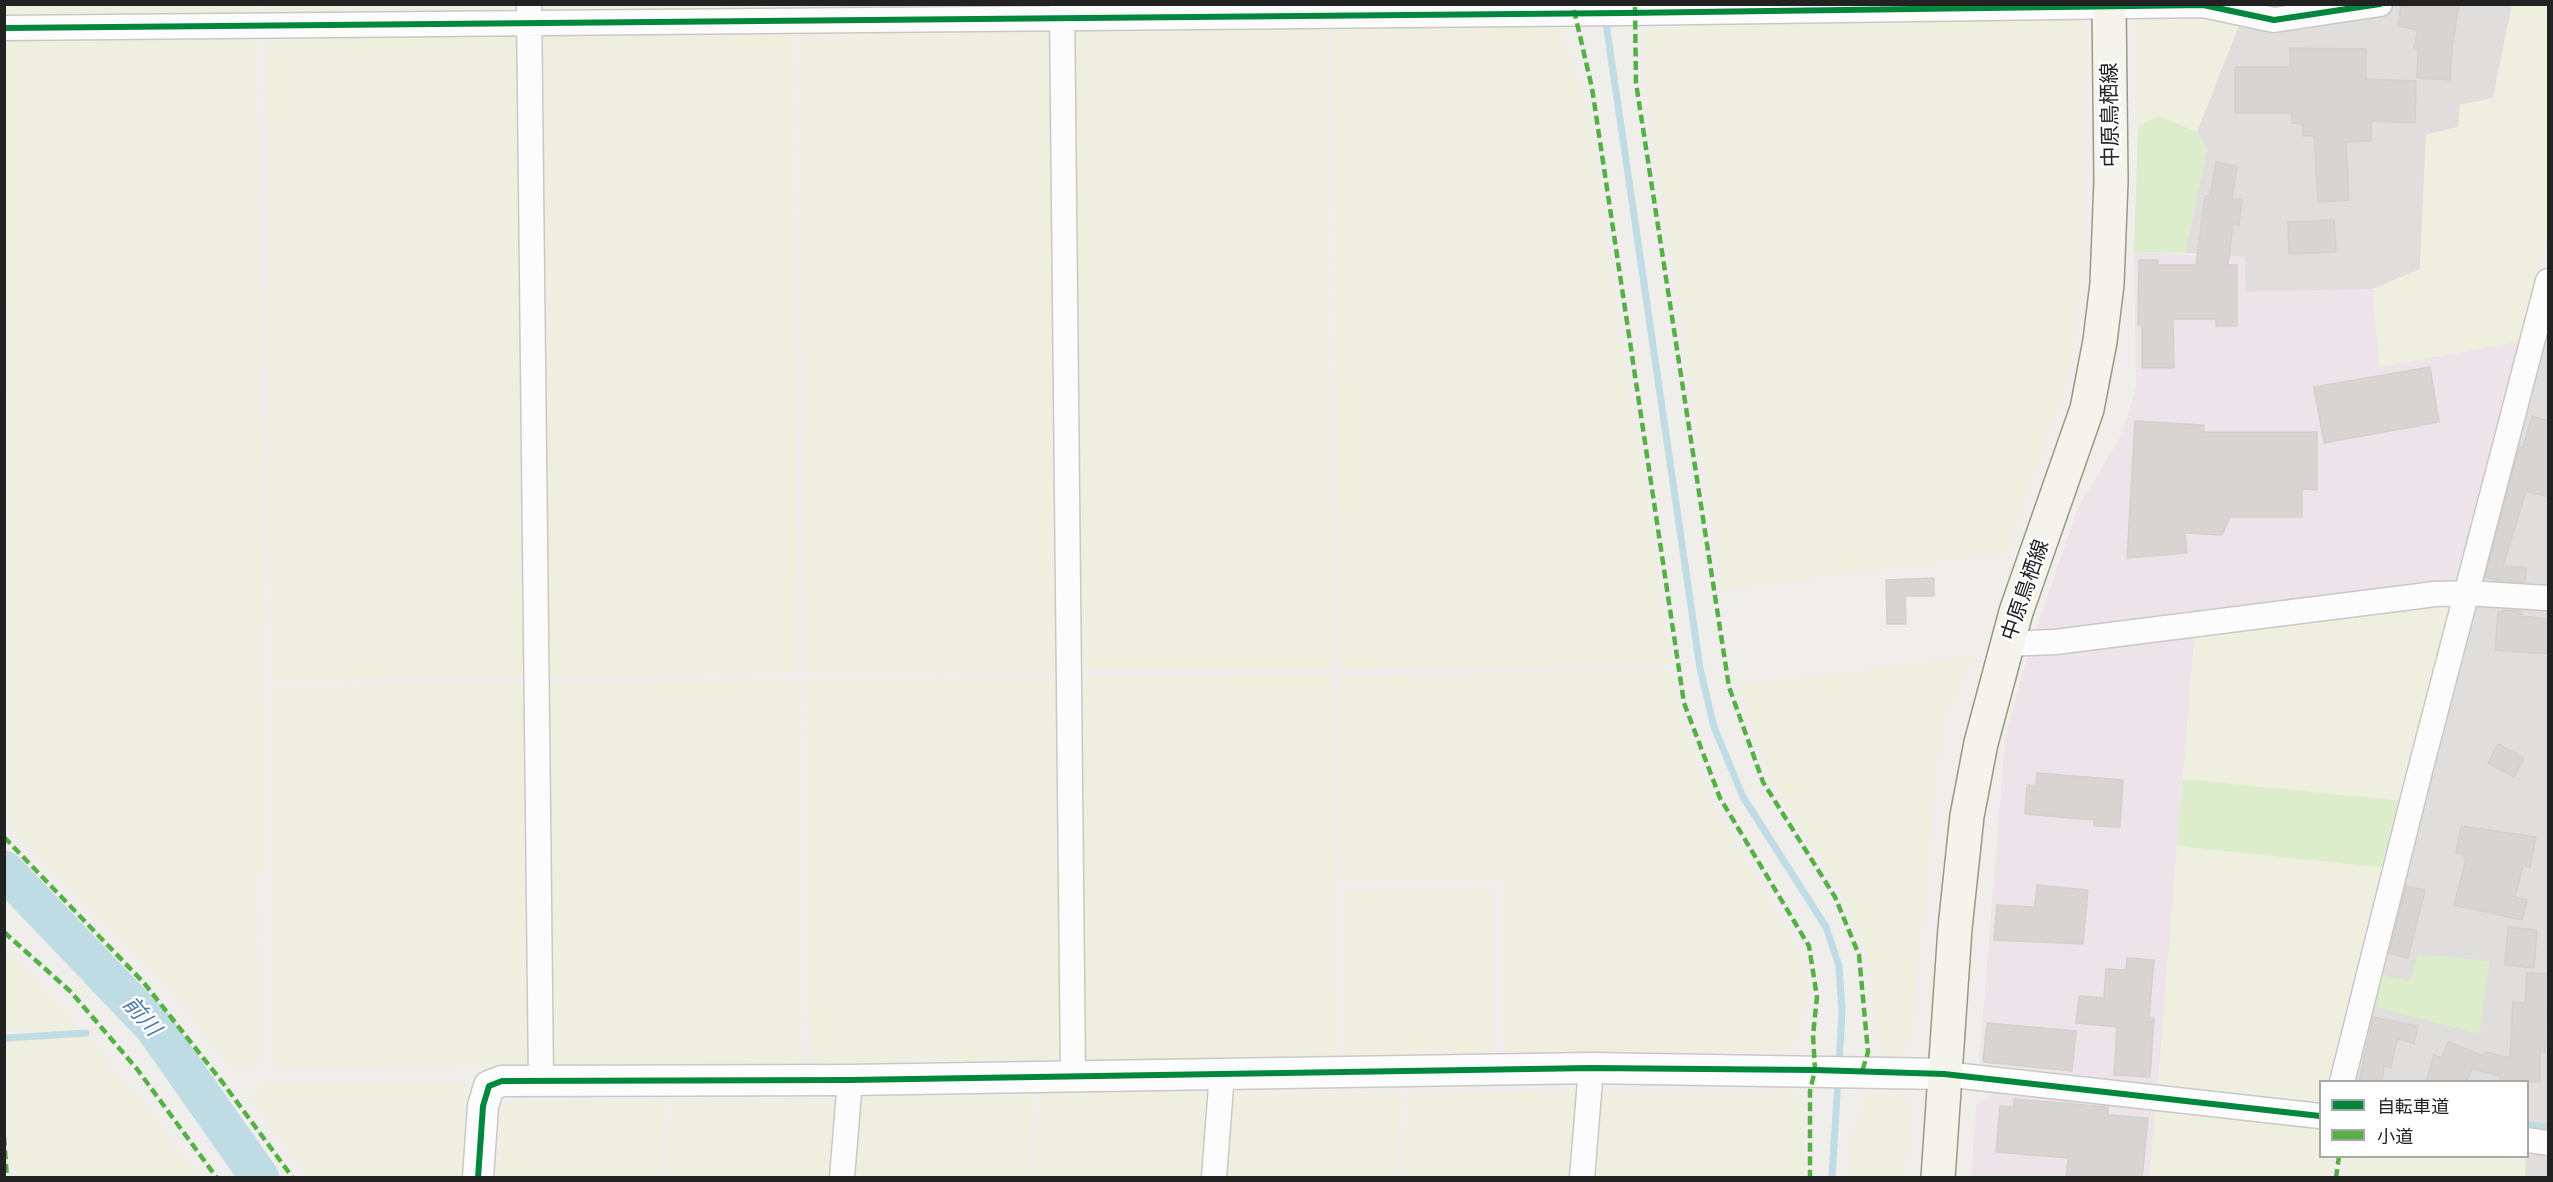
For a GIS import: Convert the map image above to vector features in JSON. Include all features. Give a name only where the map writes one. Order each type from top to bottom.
[{"type":"main road","name":"中原鳥栖線","points":[[1938,1178],[1944,1074],[1967,816],[1981,743],[2006,644],[2087,409],[2100,341],[2107,284],[2111,181],[2109,5]]},
{"type":"street","points":[[4,28],[529,14],[1062,11],[1624,13],[2109,5],[2203,5],[2274,20],[2380,4]]},
{"type":"street","points":[[1062,11],[1073,1076]]},
{"type":"street","points":[[529,14],[542,1081]]},
{"type":"street","points":[[2343,1080],[2548,281]]},
{"type":"street","points":[[2006,644],[2055,642],[2435,594],[2466,593],[2548,598]]},
{"type":"street","points":[[478,1178],[483,1106],[489,1086],[502,1081],[850,1080],[1591,1068],[1815,1070],[1944,1074],[2319,1116]]},
{"type":"street","points":[[1582,1178],[1591,1068]]},
{"type":"street","points":[[1214,1178],[1222,1073]]},
{"type":"street","points":[[842,1178],[850,1080]]},
{"type":"street","points":[[2529,1140],[2548,1143]]},
{"type":"shaded area","points":[[2189,5],[2512,5],[2493,98],[2460,105],[2458,127],[2426,135],[2420,269],[2373,289],[2246,292],[2244,257],[2185,253],[2207,149],[2197,132],[2241,20]]},
{"type":"shaded area","points":[[2134,252],[2244,257],[2246,292],[2373,289],[2380,367],[2520,341],[2456,582],[2033,637],[2078,508],[2122,434],[2136,387]]},
{"type":"shaded area","points":[[2548,264],[2548,1177],[2525,1177],[2526,1158],[2529,1158],[2529,1080],[2330,1080],[2456,601],[2456,582],[2520,341]]},
{"type":"shaded area","points":[[2195,630],[2158,1085],[1979,1064],[2005,739],[2029,650]]},
{"type":"shaded area","points":[[1996,1092],[2156,1107],[2150,1177],[1971,1178],[1976,1105]]},
{"type":"green space","points":[[5,4],[259,5],[260,17],[9,19],[5,15]]},
{"type":"green space","points":[[521,4],[515,18],[265,19],[265,5]]},
{"type":"green space","points":[[792,4],[792,13],[540,17],[536,5]]},
{"type":"green space","points":[[1055,4],[1055,7],[800,12],[800,5]]},
{"type":"green space","points":[[2512,5],[2548,5],[2548,235],[2520,341],[2379,367],[2373,289],[2420,269],[2426,135],[2458,127],[2460,105],[2493,98]]},
{"type":"green space","points":[[2190,13],[2241,19],[2197,132],[2159,116],[2138,126],[2137,17]]},
{"type":"green space","points":[[2085,15],[2082,275],[2067,380],[2006,553],[1723,590],[1645,82],[1645,30],[1766,18]]},
{"type":"green space","points":[[1326,22],[1333,669],[1077,669],[1071,29]]},
{"type":"green space","points":[[1332,22],[1510,23],[1558,26],[1585,98],[1670,661],[1656,666],[1340,669]]},
{"type":"green space","points":[[1046,23],[1055,32],[1060,671],[806,672],[798,28]]},
{"type":"green space","points":[[792,28],[798,673],[544,675],[540,30]]},
{"type":"green space","points":[[512,29],[520,35],[527,675],[271,680],[266,33]]},
{"type":"green space","points":[[257,33],[265,871],[257,871],[259,1062],[253,1069],[232,1068],[174,994],[12,827],[4,38]]},
{"type":"green space","points":[[2159,116],[2197,132],[2207,149],[2185,253],[2134,252],[2138,126]]},
{"type":"green space","points":[[2456,601],[2403,801],[2183,779],[2195,630]]},
{"type":"green space","points":[[1975,656],[1941,723],[1911,1040],[1901,1054],[1881,1054],[1867,953],[1839,889],[1771,780],[1737,686]]},
{"type":"green space","points":[[1671,671],[1677,707],[1709,798],[1800,953],[1806,978],[1807,1003],[1794,1033],[1793,1050],[1506,1055],[1505,878],[1342,879],[1340,676]]},
{"type":"green space","points":[[1332,675],[1336,1056],[1081,1060],[1078,676]]},
{"type":"green space","points":[[1061,677],[1061,1061],[810,1063],[806,680]]},
{"type":"green space","points":[[798,681],[802,1062],[549,1066],[545,683]]},
{"type":"green space","points":[[524,683],[531,1064],[279,1069],[274,1063],[272,688]]},
{"type":"green space","points":[[2183,779],[2403,801],[2386,868],[2177,846]]},
{"type":"green space","points":[[2177,846],[2386,868],[2329,1080],[2319,1080],[2319,1100],[2158,1085]]},
{"type":"green space","points":[[1492,888],[1492,1055],[1344,1055],[1344,892]]},
{"type":"green space","points":[[5,949],[78,1029],[7,1032]]},
{"type":"green space","points":[[2418,954],[2490,961],[2479,1034],[2377,1007],[2381,975],[2410,981]]},
{"type":"green space","points":[[85,1035],[140,1100],[199,1177],[15,1177],[7,1040]]},
{"type":"green space","points":[[266,1083],[466,1083],[462,1177],[310,1177],[250,1097]]},
{"type":"green space","points":[[1577,1090],[1570,1177],[1402,1177],[1409,1094]]},
{"type":"green space","points":[[1793,1090],[1793,1102],[1804,1103],[1804,1177],[1596,1177],[1602,1091]]},
{"type":"green space","points":[[1215,1093],[1207,1177],[1033,1178],[1040,1095]]},
{"type":"green space","points":[[1231,1094],[1402,1094],[1395,1177],[1224,1178]]},
{"type":"green space","points":[[1868,1094],[1900,1094],[1910,1102],[1904,1177],[1851,1177],[1854,1129]]},
{"type":"green space","points":[[1033,1096],[1027,1177],[854,1177],[861,1097]]},
{"type":"green space","points":[[672,1098],[844,1098],[836,1177],[666,1178]]},
{"type":"green space","points":[[665,1100],[659,1177],[497,1177],[501,1111],[511,1101]]},
{"type":"green space","points":[[2156,1107],[2319,1128],[2319,1158],[2330,1158],[2329,1177],[2150,1178]]},
{"type":"green space","points":[[2346,1158],[2526,1158],[2525,1177],[2345,1177]]},
{"type":"building","points":[[2401,4],[2459,4],[2450,80],[2417,78],[2418,49],[2414,48],[2418,30],[2398,26]]},
{"type":"building","points":[[2290,48],[2366,49],[2366,79],[2416,81],[2415,123],[2371,121],[2371,141],[2346,142],[2349,200],[2318,202],[2314,136],[2303,136],[2303,124],[2292,123],[2292,113],[2235,113],[2235,67],[2290,67]]},
{"type":"building","points":[[2216,162],[2237,166],[2232,199],[2242,200],[2239,225],[2233,224],[2228,265],[2237,265],[2237,326],[2216,326],[2216,319],[2173,319],[2174,368],[2142,368],[2142,325],[2138,325],[2139,260],[2158,260],[2158,265],[2196,265],[2205,196],[2210,196]]},
{"type":"building","points":[[2334,220],[2336,252],[2289,254],[2288,222]]},
{"type":"building","points":[[2430,367],[2439,422],[2324,443],[2314,387]]},
{"type":"building","points":[[2532,416],[2548,421],[2548,497],[2526,491],[2503,566],[2526,568],[2525,582],[2501,581],[2485,577],[2519,447],[2523,448]]},
{"type":"building","points":[[2135,421],[2204,425],[2203,432],[2317,432],[2317,490],[2302,489],[2302,517],[2230,517],[2222,535],[2185,533],[2187,553],[2127,558]]},
{"type":"building","points":[[1934,578],[1934,596],[1905,596],[1906,624],[1887,624],[1886,580]]},
{"type":"building","points":[[2503,610],[2522,611],[2521,616],[2548,619],[2548,654],[2495,650],[2498,612],[2503,612]]},
{"type":"building","points":[[2498,744],[2524,758],[2514,777],[2488,763]]},
{"type":"building","points":[[2037,773],[2123,780],[2120,827],[2094,826],[2094,820],[2025,814],[2027,785],[2036,786]]},
{"type":"building","points":[[2461,826],[2536,837],[2530,867],[2523,866],[2515,897],[2527,900],[2522,920],[2454,905],[2466,859],[2464,859],[2465,855],[2456,853]]},
{"type":"building","points":[[2037,885],[2088,890],[2083,944],[1994,940],[1997,905],[2035,907]]},
{"type":"building","points":[[2406,886],[2425,890],[2408,958],[2389,953]]},
{"type":"building","points":[[2508,927],[2537,930],[2534,968],[2505,965]]},
{"type":"building","points":[[2127,958],[2154,960],[2149,1018],[2154,1018],[2150,1077],[2114,1075],[2117,1027],[2076,1023],[2079,996],[2104,998],[2106,969],[2126,970]]},
{"type":"building","points":[[2527,973],[2548,974],[2545,1052],[2540,1052],[2540,1082],[2500,1080],[2500,1076],[2472,1069],[2468,1080],[2427,1080],[2434,1055],[2442,1058],[2448,1042],[2484,1056],[2485,1052],[2510,1058],[2513,1002],[2525,1003]]},
{"type":"building","points":[[2373,1017],[2418,1026],[2414,1043],[2397,1039],[2391,1068],[2384,1066],[2382,1080],[2359,1080]]},
{"type":"building","points":[[1987,1023],[2076,1031],[2072,1071],[1983,1062]]},
{"type":"building","points":[[2014,1099],[2108,1107],[2108,1115],[2148,1118],[2142,1178],[2066,1178],[2068,1158],[1996,1152],[2000,1106],[2014,1107]]},
{"type":"waterway","points":[[1605,16],[1700,668],[1714,727],[1743,797],[1826,927],[1839,966],[1842,1011],[1839,1065]]},
{"type":"waterway","name":"前川","points":[[4,870],[154,1027],[260,1178]]},
{"type":"waterway","points":[[7,1038],[86,1033]]},
{"type":"waterway","points":[[1832,1178],[1838,1079]]},
{"type":"waterway","points":[[2529,1125],[2548,1127]]},
{"type":"marked path","points":[[1635,7],[1636,83],[1729,687],[1763,782],[1835,897],[1859,955],[1868,1052],[1862,1072]]},
{"type":"marked path","points":[[1574,10],[1592,88],[1684,703],[1720,798],[1809,946],[1817,997],[1813,1035],[1815,1070],[1810,1091],[1810,1178]]},
{"type":"marked path","points":[[4,837],[144,983],[223,1083],[293,1178]]},
{"type":"marked path","points":[[4,932],[71,992],[137,1069],[217,1178]]},
{"type":"marked path","points":[[4,1137],[7,1178]]},
{"type":"marked path","points":[[2336,1178],[2339,1158]]},
{"type":"cycle path","points":[[4,28],[1624,13],[2203,5],[2274,20],[2380,4]]},
{"type":"cycle path","points":[[478,1178],[483,1106],[489,1086],[502,1081],[850,1080],[1591,1068],[1815,1070],[1944,1074],[2319,1116]]}]
